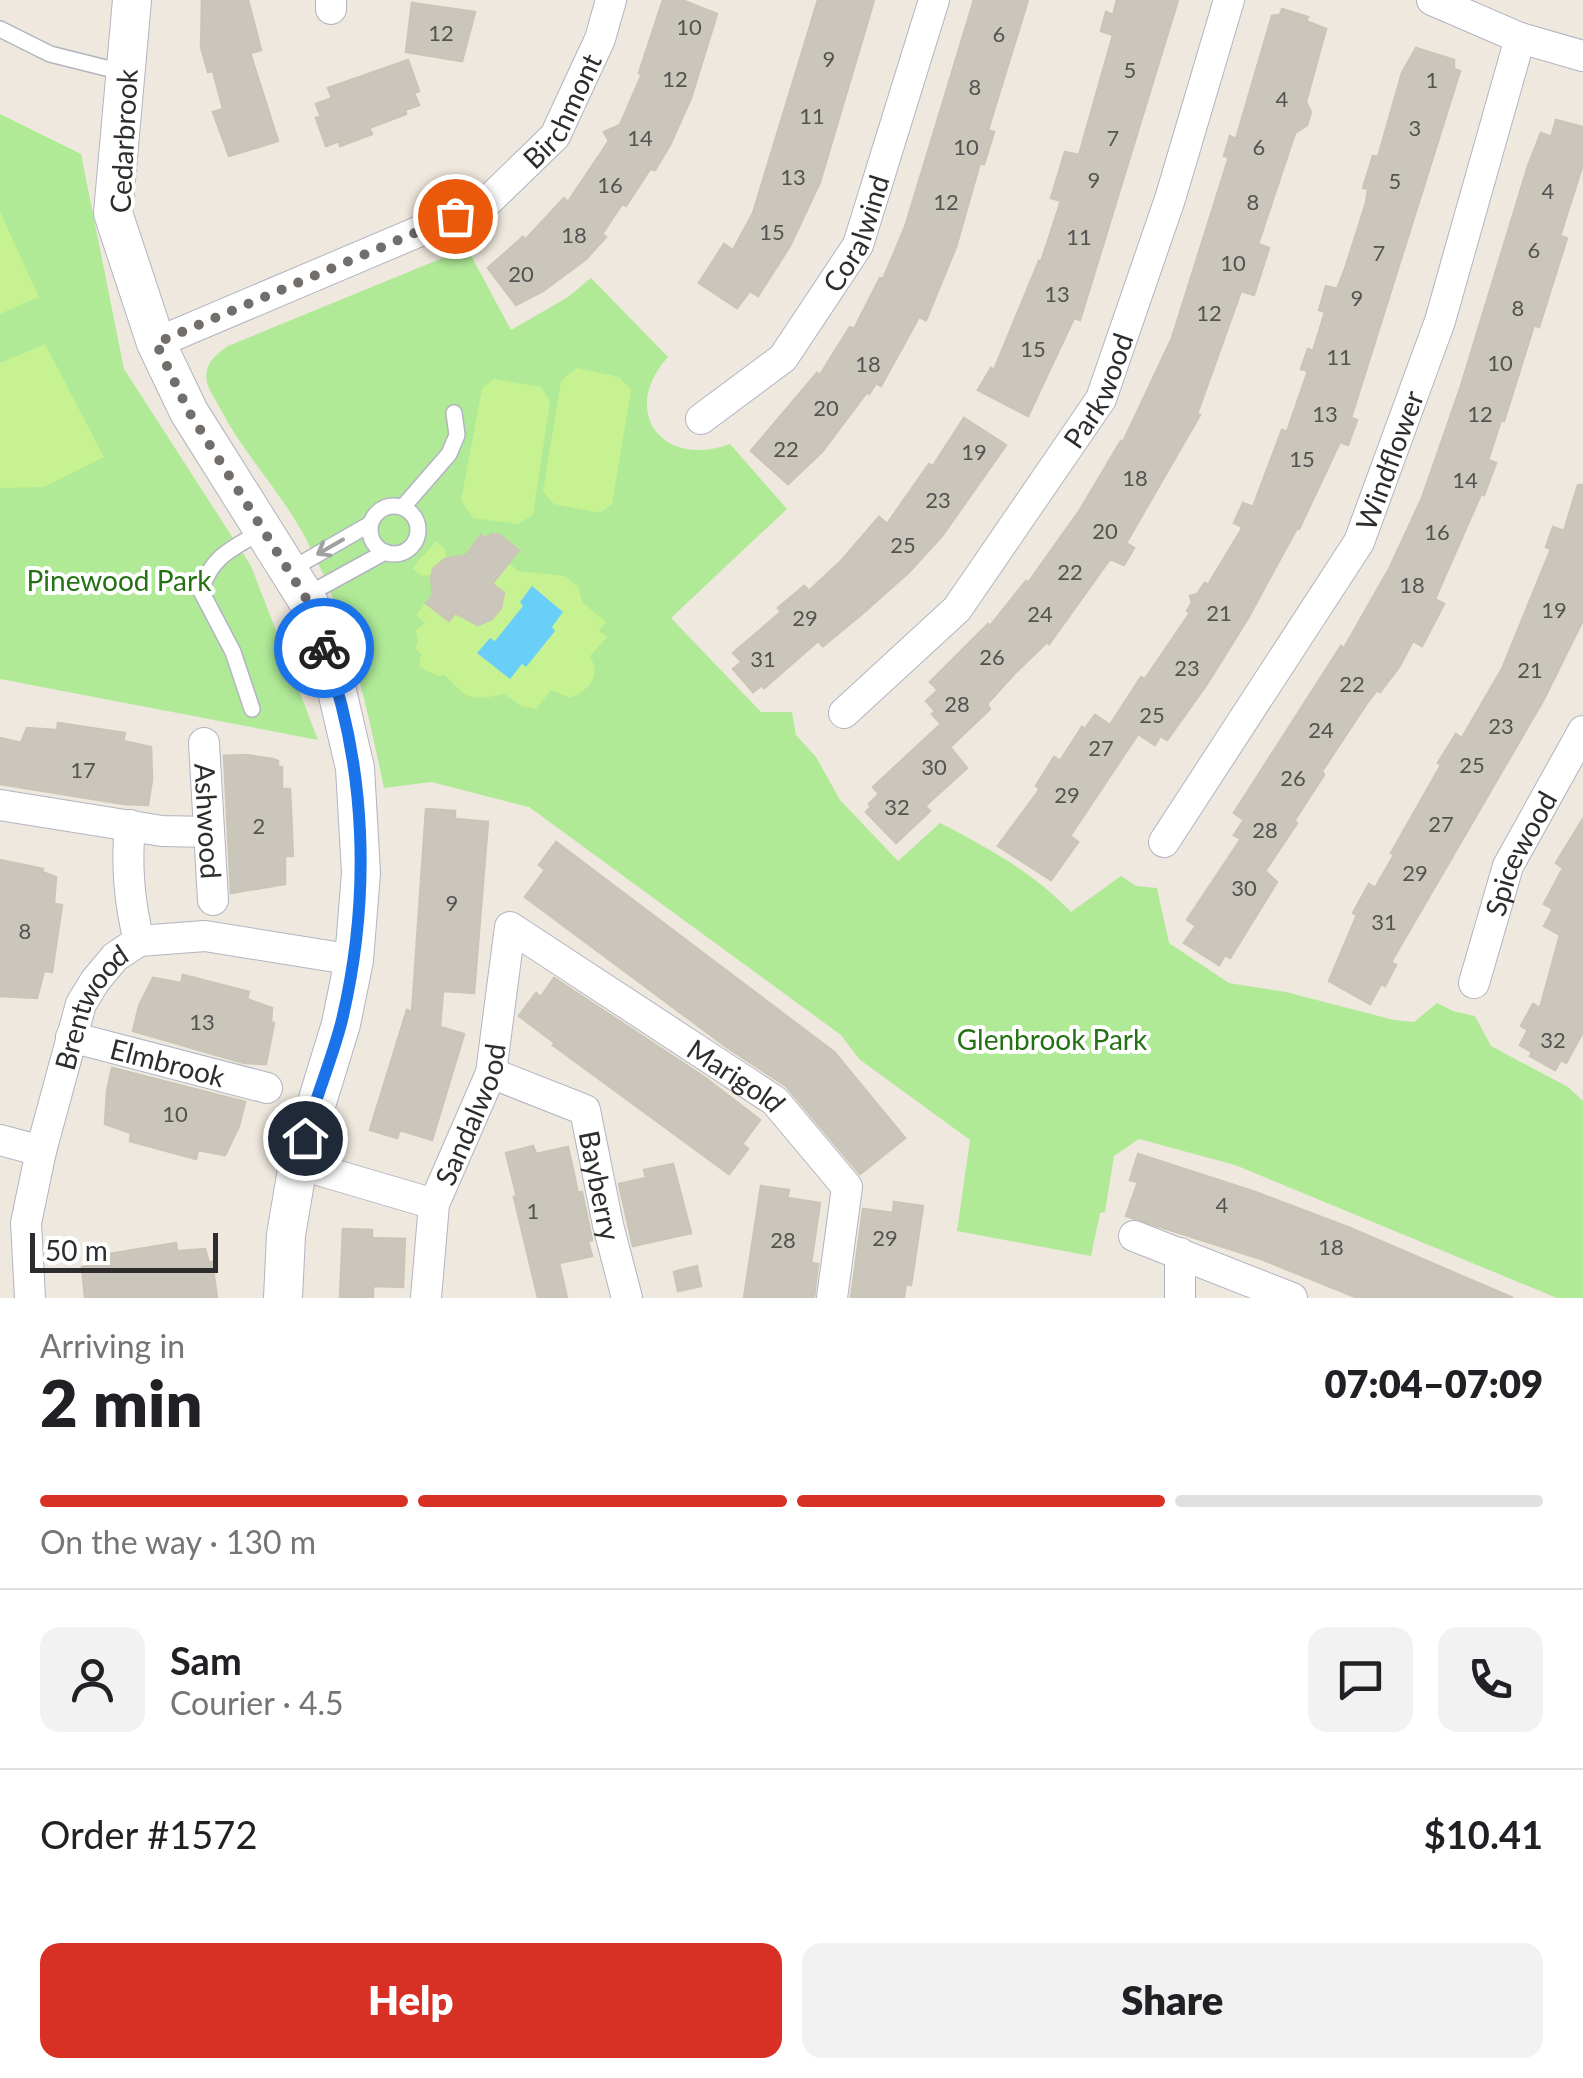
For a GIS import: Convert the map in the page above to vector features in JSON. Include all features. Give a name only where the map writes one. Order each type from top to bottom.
[{"type":"street","name":"Cedarbrook","points":[[132,0],[113,212],[156,343],[189,412],[298,583],[333,674],[355,768],[361,873],[354,960],[341,1024],[298,1164],[286,1235],[283,1298]]},
{"type":"street","name":"Birchmont","points":[[156,343],[486,203],[555,136],[600,39],[611,0]]},
{"type":"street","name":"Coralwind","points":[[701,419],[783,358],[858,245],[934,0]]},
{"type":"street","name":"Parkwood","points":[[844,713],[957,608],[1101,398],[1170,199],[1230,0]]},
{"type":"street","points":[[1432,0],[1520,38],[1583,56]]},
{"type":"street","name":"Windflower","points":[[1164,842],[1359,542],[1440,321],[1520,38]]},
{"type":"street","name":"Spicewood","points":[[1474,983],[1508,866],[1583,731]]},
{"type":"street","name":"Ashwood","points":[[204,744],[212,900]]},
{"type":"street","points":[[0,805],[162,830],[209,832]]},
{"type":"street","points":[[130,825],[130,907],[139,941]]},
{"type":"street","name":"Sandalwood","points":[[426,1298],[434,1204],[491,1072],[510,927]]},
{"type":"street","name":"Marigold","points":[[510,927],[775,1101],[848,1187],[832,1298]]},
{"type":"street","name":"Brentwood","points":[[30,1298],[26,1223],[70,1036],[94,981],[116,957],[139,941],[205,936],[354,960]]},
{"type":"street","name":"Elmbrook","points":[[70,1036],[267,1088]]},
{"type":"street","name":"Bayberry","points":[[491,1072],[585,1110],[627,1298]]},
{"type":"street","points":[[0,1140],[42,1151]]},
{"type":"street","points":[[298,1164],[434,1204]]},
{"type":"street","points":[[1134,1236],[1292,1298]]},
{"type":"street","points":[[1180,1253],[1180,1298]]},
{"type":"lane","points":[[0,29],[50,54],[126,72]]},
{"type":"lane","points":[[403,507],[449,454],[457,435],[454,413]]},
{"type":"lane","points":[[386,506],[403,507],[416,518],[415,542],[402,553],[386,552],[298,583],[370,524],[386,506]]},
{"type":"lane","points":[[370,524],[371,538],[386,552]]},
{"type":"lane","points":[[252,709],[233,652],[201,591],[206,572],[216,560],[266,529]]},
{"type":"green space","name":"Pinewood Park","points":[[0,114],[81,154],[124,369],[251,566],[318,740],[0,679]]},
{"type":"green space","points":[[0,212],[39,297],[0,314]]},
{"type":"green space","name":"Glenbrook Park","points":[[467,248],[511,330],[568,297],[591,278],[668,357],[654,377],[647,397],[648,415],[655,430],[668,442],[685,449],[706,450],[730,444],[787,509],[671,618],[761,712],[792,712],[796,735],[816,757],[840,800],[898,861],[940,823],[1010,862],[1071,912],[1121,876],[1136,886],[1157,888],[1169,943],[1229,983],[1286,992],[1394,1020],[1414,1022],[1437,1003],[1475,1016],[1491,1046],[1568,1087],[1583,1101],[1583,1298],[1557,1298],[1235,1165],[1139,1139],[1114,1156],[1105,1212],[1100,1213],[1091,1256],[957,1231],[970,1140],[859,1059],[841,1035],[529,807],[431,782],[384,788],[354,661],[321,569],[296,522],[231,427],[206,377],[208,366],[228,346]]},
{"type":"green space","points":[[45,344],[104,457],[44,487],[0,488],[0,363]]},
{"type":"green space","points":[[576,368],[619,377],[631,390],[612,504],[600,513],[554,504],[543,492],[561,381]]},
{"type":"green space","points":[[494,379],[541,387],[550,401],[533,515],[518,524],[473,518],[461,500],[482,389]]},
{"type":"green space","points":[[499,535],[520,548],[509,563],[518,571],[565,576],[578,587],[582,602],[606,622],[599,631],[607,637],[590,656],[594,676],[583,691],[571,698],[551,690],[536,709],[521,706],[504,694],[471,696],[445,675],[438,676],[419,667],[421,654],[415,648],[416,630],[425,623],[416,615],[433,594],[431,575],[422,576],[412,569],[436,541],[444,548],[446,558],[465,555],[481,536]]},
{"type":"water","points":[[532,586],[563,612],[552,627],[555,631],[526,667],[522,664],[510,679],[477,653],[490,638],[495,641],[523,606],[520,602]]},
{"type":"building","points":[[202,0],[248,0],[261,50],[250,53],[278,141],[229,156],[213,112],[223,109],[213,71],[208,72],[201,47]]},
{"type":"building","points":[[663,0],[682,0],[717,14],[691,98],[670,145],[626,206],[622,204],[602,234],[606,237],[586,259],[543,291],[516,305],[488,268],[523,237],[525,240],[564,198],[568,202],[609,141],[604,132],[620,125],[642,74],[639,73]]},
{"type":"building","points":[[818,0],[874,0],[820,182],[790,246],[758,296],[750,291],[737,308],[699,283],[724,244],[733,250],[753,213]]},
{"type":"building","points":[[974,0],[1028,0],[988,130],[994,132],[984,164],[980,163],[956,247],[926,320],[919,317],[881,386],[876,383],[867,392],[822,452],[788,484],[751,451],[817,373],[820,375],[850,327],[854,329],[880,278],[883,279],[905,227]]},
{"type":"building","points":[[1117,0],[1178,0],[1080,320],[1074,318],[1028,416],[978,390],[991,368],[994,370],[1041,262],[1061,201],[1051,198],[1065,152],[1079,155],[1113,35],[1101,31],[1106,12],[1113,15]]},
{"type":"building","points":[[412,3],[475,12],[462,61],[406,52]]},
{"type":"building","points":[[1282,9],[1308,17],[1306,21],[1326,29],[1306,102],[1311,112],[1307,125],[1295,133],[1258,244],[1269,248],[1254,295],[1241,291],[1197,414],[1200,415],[1126,543],[1134,548],[1124,565],[1110,559],[1049,644],[1016,672],[987,704],[990,709],[950,747],[967,768],[925,806],[930,811],[896,843],[866,812],[879,794],[873,787],[941,724],[926,701],[938,690],[930,682],[990,626],[1028,583],[1123,442],[1172,338],[1229,157],[1224,156],[1230,136],[1236,139],[1272,16],[1280,15]]},
{"type":"building","points":[[1416,48],[1454,60],[1454,69],[1460,71],[1351,418],[1357,420],[1348,445],[1340,442],[1299,529],[1207,684],[1167,740],[1160,736],[1155,745],[1138,734],[1070,836],[1078,842],[1051,880],[998,846],[1040,789],[1036,786],[1054,757],[1060,761],[1082,727],[1085,729],[1095,715],[1110,725],[1190,613],[1190,596],[1197,594],[1205,583],[1208,585],[1243,527],[1234,523],[1243,503],[1253,507],[1282,430],[1287,432],[1308,371],[1301,369],[1308,349],[1313,351],[1325,312],[1319,310],[1326,286],[1337,289],[1345,269],[1366,203],[1368,189],[1363,188],[1373,156],[1378,157],[1402,73]]},
{"type":"building","points":[[408,60],[419,91],[414,93],[419,105],[369,128],[372,134],[340,146],[339,141],[326,146],[316,118],[321,117],[316,104],[332,98],[328,88]]},
{"type":"building","points":[[1556,120],[1583,127],[1583,164],[1560,236],[1567,238],[1539,327],[1534,325],[1488,460],[1496,463],[1435,599],[1444,604],[1422,646],[1413,641],[1399,667],[1367,703],[1322,771],[1324,775],[1294,821],[1297,823],[1265,871],[1277,882],[1230,958],[1225,955],[1219,965],[1184,943],[1196,926],[1187,920],[1241,839],[1234,835],[1244,820],[1234,813],[1341,646],[1344,648],[1389,569],[1422,498],[1460,389],[1528,166],[1541,133],[1551,137]]},
{"type":"building","points":[[964,418],[1006,445],[942,536],[863,613],[823,646],[818,641],[764,688],[762,685],[753,692],[733,669],[742,662],[733,653],[781,612],[778,608],[804,586],[809,591],[879,517],[887,524],[929,464],[933,466]]},
{"type":"building","points":[[1578,485],[1583,485],[1583,620],[1544,699],[1391,962],[1396,965],[1385,986],[1381,984],[1370,1004],[1329,981],[1357,915],[1353,913],[1369,884],[1375,888],[1441,765],[1438,763],[1456,734],[1462,738],[1502,669],[1551,549],[1546,547],[1553,527],[1564,531]]},
{"type":"building","points":[[493,534],[519,550],[492,584],[504,593],[501,608],[492,619],[478,625],[455,613],[449,621],[426,603],[433,595],[433,569],[445,559],[466,555],[481,535],[484,538]]},
{"type":"building","points":[[58,723],[125,733],[123,741],[151,747],[148,805],[0,784],[0,738],[21,743],[27,728],[57,730]]},
{"type":"building","points":[[224,756],[273,759],[282,767],[282,789],[290,789],[293,856],[285,856],[285,884],[231,893]]},
{"type":"building","points":[[426,809],[455,811],[455,819],[488,822],[474,993],[443,991],[440,1027],[464,1034],[432,1140],[400,1130],[397,1138],[370,1130],[407,1010],[412,1012]]},
{"type":"building","points":[[1583,819],[1583,1032],[1566,1063],[1561,1060],[1555,1070],[1530,1056],[1532,1052],[1520,1045],[1528,1030],[1521,1026],[1533,1004],[1540,1008],[1560,935],[1544,926],[1553,909],[1544,904],[1563,868],[1556,863]]},
{"type":"building","points":[[556,842],[834,1052],[905,1138],[860,1174],[786,1086],[728,1048],[525,897],[545,870],[539,865]]},
{"type":"building","points":[[0,860],[43,869],[42,872],[56,877],[54,904],[62,905],[52,972],[44,971],[37,998],[0,996]]},
{"type":"building","points":[[183,975],[249,992],[247,999],[272,1008],[274,1023],[266,1064],[244,1063],[133,1031],[139,1006],[153,978],[181,983]]},
{"type":"building","points":[[554,978],[704,1077],[760,1120],[742,1144],[748,1149],[729,1174],[519,1016],[536,993],[541,997]]},
{"type":"building","points":[[112,1068],[245,1102],[225,1155],[198,1150],[196,1159],[130,1141],[131,1133],[105,1124]]},
{"type":"building","points":[[533,1146],[536,1154],[568,1147],[578,1193],[582,1192],[592,1256],[559,1263],[567,1298],[538,1298],[514,1197],[506,1153]]},
{"type":"building","points":[[1138,1154],[1350,1228],[1513,1298],[1358,1298],[1261,1259],[1126,1216],[1138,1182],[1130,1180]]},
{"type":"building","points":[[673,1164],[691,1233],[633,1246],[619,1184],[646,1178],[644,1170]]},
{"type":"building","points":[[761,1186],[789,1190],[787,1198],[820,1203],[811,1263],[818,1264],[814,1298],[744,1298]]},
{"type":"building","points":[[894,1202],[923,1206],[911,1285],[906,1284],[904,1298],[851,1298],[863,1209],[893,1213]]},
{"type":"building","points":[[343,1229],[372,1230],[372,1238],[405,1239],[403,1287],[373,1286],[373,1298],[340,1298]]},
{"type":"building","points":[[176,1243],[177,1251],[205,1249],[209,1263],[212,1262],[217,1298],[85,1298],[82,1267],[110,1261],[109,1254]]},
{"type":"building","points":[[697,1266],[701,1286],[678,1291],[674,1272]]},
{"type":"way so far","points":[[324,648],[309,603],[189,412],[156,343],[455,216]]},
{"type":"route","points":[[305,1138],[348,992],[361,873],[355,768],[347,724],[324,648]]}]
